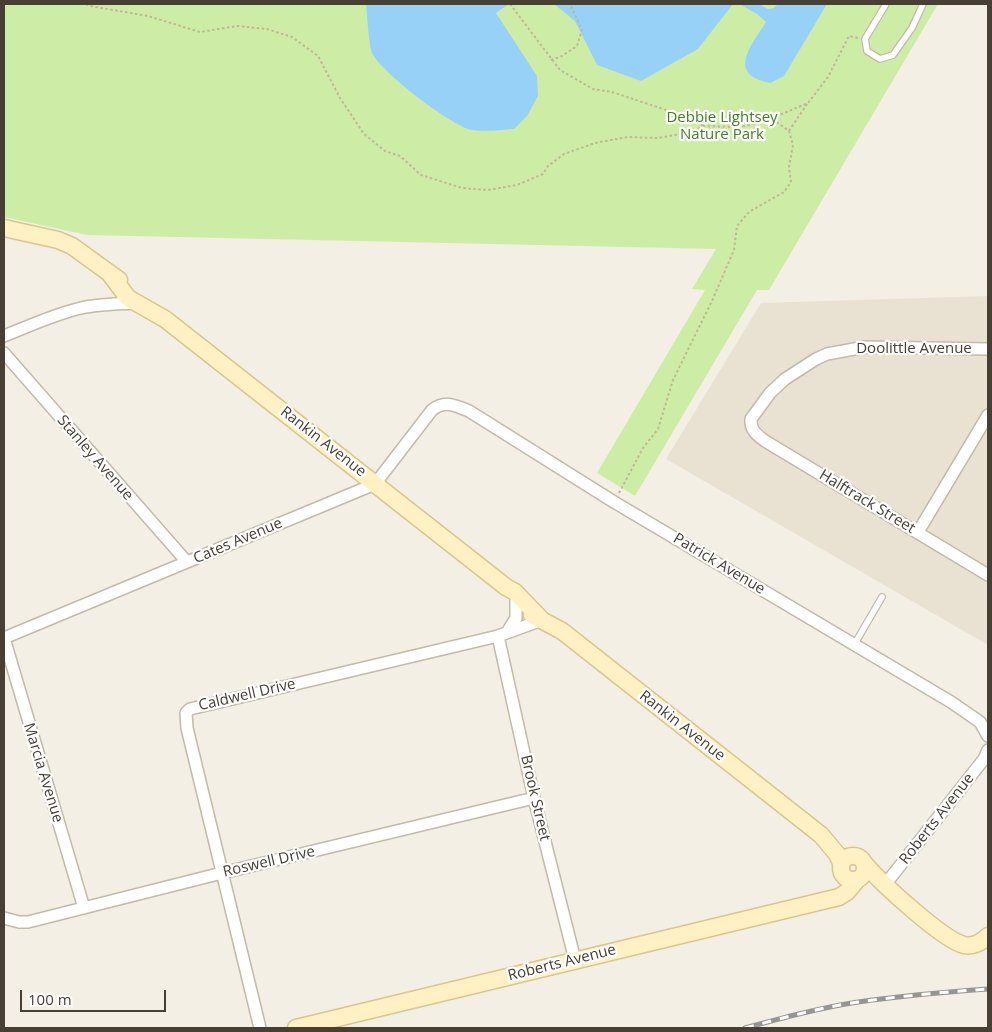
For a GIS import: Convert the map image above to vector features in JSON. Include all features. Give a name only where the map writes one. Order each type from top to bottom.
[{"type":"street","name":"Rankin Avenue","points":[[4,228],[58,240],[72,246],[110,274],[128,298],[165,319],[506,587],[515,592],[542,620]]},
{"type":"street","points":[[4,336],[60,314],[82,308],[136,303]]},
{"type":"street","name":"Doolittle Avenue","points":[[750,424],[751,419],[770,393],[801,368],[827,354],[865,347],[988,349]]},
{"type":"street","name":"Stanley Avenue","points":[[4,353],[187,562]]},
{"type":"street","name":"Patrick Avenue","points":[[443,404],[455,404],[469,411],[614,502],[971,714],[980,722],[988,736]]},
{"type":"street","name":"Cates Avenue","points":[[4,638],[375,484],[432,410],[443,404]]},
{"type":"street","points":[[918,532],[988,414]]},
{"type":"street","name":"Halftrack Street","points":[[750,424],[752,429],[765,441],[988,575]]},
{"type":"street","name":"Rankin Avenue","points":[[506,587],[527,612],[562,631],[821,835],[836,854],[854,869]]},
{"type":"street","points":[[503,633],[516,618],[516,601]]},
{"type":"street","name":"Caldwell Drive","points":[[260,1028],[187,728],[186,713],[190,709],[520,629],[542,620]]},
{"type":"street","name":"Brook Street","points":[[503,633],[534,798],[575,960]]},
{"type":"street","name":"Marcia Avenue","points":[[4,638],[84,908]]},
{"type":"street","name":"Roberts Avenue","points":[[884,886],[984,759],[988,750]]},
{"type":"street","name":"Roswell Drive","points":[[4,918],[18,922],[28,922],[222,872],[534,798]]},
{"type":"street","points":[[854,869],[884,886],[955,942],[970,945],[981,943],[988,936]]},
{"type":"street","name":"Roberts Avenue","points":[[296,1028],[828,898],[854,869]]},
{"type":"lane","points":[[886,4],[865,39],[867,51],[880,59],[892,55],[912,28],[923,4]]},
{"type":"lane","points":[[854,645],[882,597]]},
{"type":"path","points":[[86,4],[148,16],[200,32],[237,26],[268,28],[292,37],[318,56],[340,98],[364,134],[385,150],[400,156],[421,175],[462,188],[488,190],[516,185],[543,174],[548,166],[564,154],[595,143],[628,137],[658,138],[692,132],[703,126]]},
{"type":"path","points":[[510,4],[560,70],[593,90],[612,92],[690,118],[703,126],[740,127],[771,118],[808,103]]},
{"type":"path","points":[[551,60],[562,56],[576,46],[582,30],[570,4]]},
{"type":"path","points":[[788,131],[828,77],[849,36],[865,39]]},
{"type":"path","points":[[614,502],[643,448],[658,429],[673,380],[712,301],[734,250],[737,226],[749,212],[784,192],[791,182],[789,167],[793,145],[788,131],[771,118]]},
{"type":"shaded area","points":[[988,296],[988,645],[666,459],[761,303]]},
{"type":"green space","name":"Debbie Lightsey Nature Park","points":[[4,4],[938,4],[769,290],[757,290],[635,496],[597,473],[705,290],[692,289],[716,249],[87,235],[4,217]]},
{"type":"water","points":[[366,4],[509,4],[496,13],[537,76],[538,96],[527,116],[514,129],[477,131],[462,126],[434,109],[402,85],[378,62],[372,53]]},
{"type":"water","points":[[554,4],[733,4],[698,49],[641,81],[597,65],[575,21]]},
{"type":"water","points":[[739,4],[759,4],[768,9],[774,8],[778,4],[827,4],[784,76],[770,83],[755,78],[748,73],[745,66],[748,51],[766,22],[757,14]]},
{"type":"railway","points":[[745,1028],[815,1010],[858,1002],[988,989]]}]
